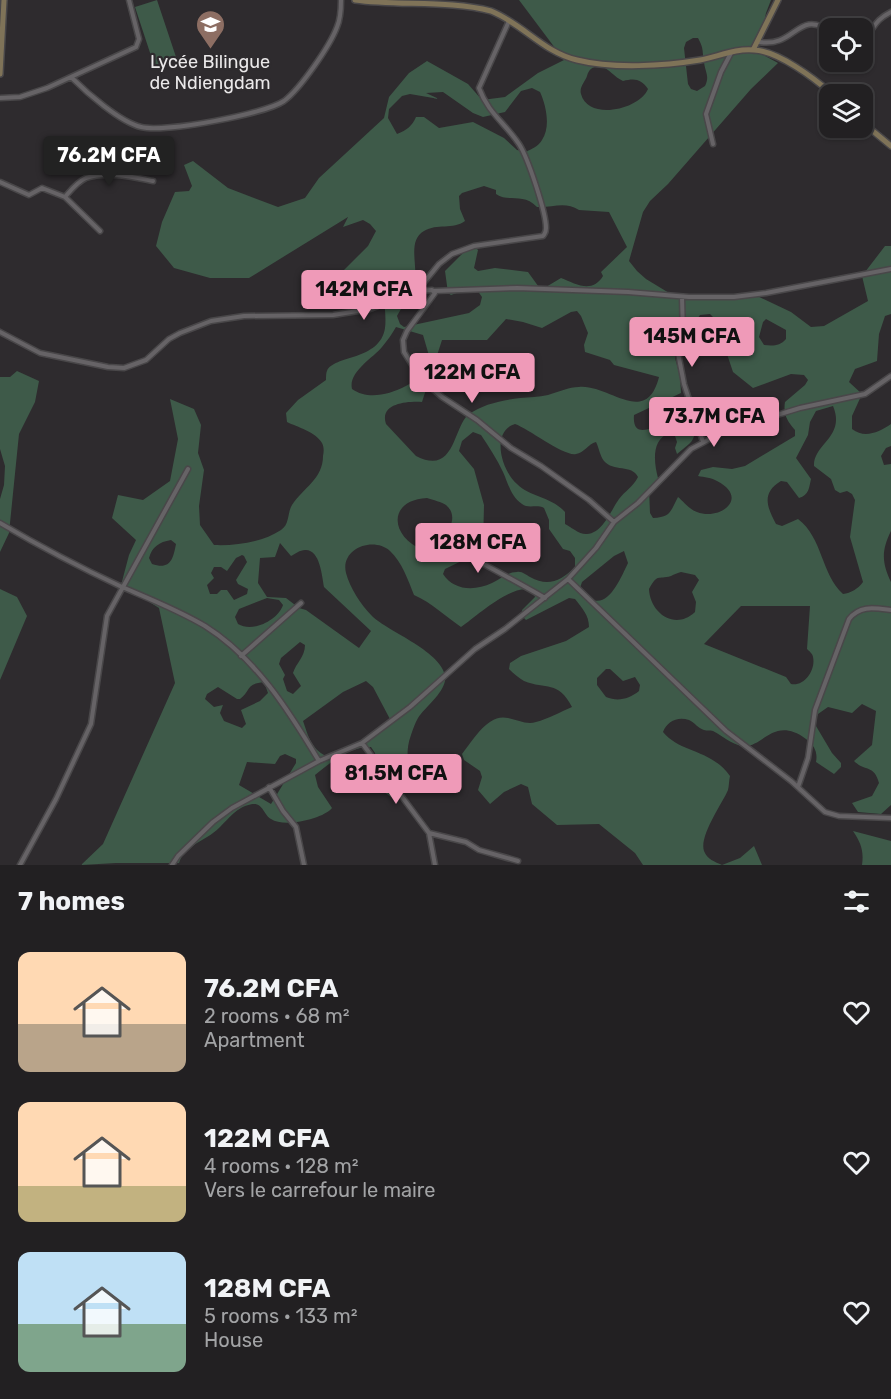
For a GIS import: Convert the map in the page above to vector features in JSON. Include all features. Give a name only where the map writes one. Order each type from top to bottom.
[{"type":"street","points":[[0,74],[4,0]]},
{"type":"street","points":[[0,98],[26,96],[136,46],[139,39],[129,0]]},
{"type":"street","points":[[70,77],[98,101],[140,127],[169,128],[256,112],[285,100],[303,80],[334,34],[340,18],[341,0]]},
{"type":"street","points":[[355,0],[392,3],[459,3],[492,12],[522,27],[543,46],[579,61],[662,64],[698,61],[753,50],[761,51],[795,67],[820,84]]},
{"type":"street","points":[[459,3],[466,0]]},
{"type":"street","points":[[753,50],[778,0]]},
{"type":"street","points":[[873,25],[891,12]]},
{"type":"street","points":[[417,291],[439,264],[452,254],[474,246],[536,238],[545,234],[543,209],[521,146],[484,103],[479,88],[509,21]]},
{"type":"street","points":[[759,42],[779,42],[794,34],[798,28],[810,23],[819,25]]},
{"type":"street","points":[[712,144],[706,114],[721,72],[731,53]]},
{"type":"street","points":[[873,131],[891,146]]},
{"type":"street","points":[[65,197],[74,186],[85,179],[101,176],[130,176],[153,181]]},
{"type":"street","points":[[0,182],[29,195],[42,188],[65,197],[100,231]]},
{"type":"street","points":[[0,332],[47,355],[124,368],[146,360],[169,339],[180,333],[211,321],[244,316],[333,315],[370,309],[417,291],[517,288],[628,292],[682,297],[734,297],[891,269]]},
{"type":"street","points":[[434,291],[435,295],[407,331],[403,340],[404,352],[414,368],[442,397],[477,420],[518,453],[541,466],[589,500],[614,522]]},
{"type":"street","points":[[682,297],[683,334],[678,353],[684,384],[703,442]]},
{"type":"street","points":[[172,865],[178,856],[222,815],[319,761],[362,743],[421,697],[475,649],[506,629],[568,579],[596,548],[614,522],[638,503],[683,456],[703,442],[725,431],[800,408],[865,394],[891,376]]},
{"type":"street","points":[[20,865],[56,799],[89,730],[105,621],[188,469]]},
{"type":"street","points":[[0,523],[123,587],[159,601],[206,627],[263,677],[281,699],[319,761]]},
{"type":"street","points":[[424,531],[545,598]]},
{"type":"street","points":[[568,579],[726,731],[830,814],[891,818]]},
{"type":"street","points":[[241,656],[301,603]]},
{"type":"street","points":[[798,788],[808,758],[815,710],[849,619],[860,609],[891,610]]},
{"type":"street","points":[[362,743],[429,833],[435,865]]},
{"type":"street","points":[[269,787],[283,811],[296,827],[304,865]]},
{"type":"street","points":[[429,833],[466,842],[479,850],[518,861]]},
{"type":"green space","points":[[157,0],[177,60],[155,68],[135,7]]},
{"type":"green space","points":[[519,0],[771,0],[758,52],[778,63],[751,89],[668,184],[650,201],[643,212],[629,261],[646,279],[679,299],[757,296],[791,312],[811,327],[824,326],[868,301],[862,276],[885,246],[891,246],[891,314],[885,316],[879,334],[877,361],[855,369],[849,382],[862,394],[852,416],[852,429],[867,434],[877,432],[891,424],[891,446],[886,448],[881,456],[884,465],[891,464],[891,531],[884,557],[891,582],[891,805],[881,814],[858,812],[852,803],[872,796],[879,783],[875,773],[854,761],[872,745],[876,711],[862,704],[852,713],[828,707],[818,714],[816,726],[832,753],[841,763],[841,767],[834,774],[816,762],[816,752],[806,739],[785,730],[777,731],[749,746],[742,746],[713,731],[702,729],[689,720],[677,719],[667,725],[663,732],[670,739],[714,761],[730,776],[728,790],[708,829],[703,845],[707,856],[722,865],[643,865],[635,853],[599,824],[557,825],[532,804],[528,787],[521,784],[504,792],[490,804],[478,790],[482,777],[480,771],[464,760],[462,754],[476,735],[494,720],[508,718],[533,723],[572,707],[567,698],[556,689],[524,681],[509,669],[510,663],[521,656],[566,641],[589,627],[586,615],[575,599],[569,598],[526,620],[522,616],[522,610],[535,597],[533,591],[525,589],[506,595],[461,627],[414,595],[401,566],[390,551],[383,547],[367,545],[353,552],[345,565],[348,579],[360,602],[380,622],[428,653],[444,671],[445,681],[441,691],[415,724],[408,744],[407,775],[405,783],[399,790],[391,797],[380,789],[375,753],[371,747],[363,747],[341,756],[315,775],[318,787],[332,808],[320,816],[303,821],[277,822],[257,804],[251,804],[237,811],[217,830],[189,849],[181,857],[179,863],[81,865],[103,844],[175,683],[159,608],[135,593],[120,589],[129,555],[136,540],[112,518],[118,495],[143,500],[170,481],[178,439],[170,399],[194,409],[201,425],[198,453],[204,470],[199,506],[200,525],[214,545],[240,544],[266,538],[284,528],[292,505],[316,477],[322,464],[324,451],[322,443],[311,433],[287,422],[286,413],[298,400],[326,380],[331,366],[375,346],[381,339],[385,328],[381,271],[358,277],[331,292],[331,283],[368,246],[376,231],[363,220],[343,227],[348,217],[249,278],[210,278],[174,268],[156,246],[162,222],[175,192],[189,191],[192,186],[184,165],[193,161],[228,188],[278,207],[305,198],[319,178],[384,118],[389,97],[409,73],[427,61],[468,84],[482,100],[505,97],[538,73],[564,60]],"holes":[[[698,38],[705,65],[706,83],[697,91],[691,89],[688,84],[684,48],[686,42]],[[600,66],[623,81],[637,80],[648,89],[643,96],[625,107],[603,110],[593,108],[581,94],[582,85],[591,69]],[[532,88],[540,92],[546,109],[545,135],[541,142],[526,152],[517,150],[504,138],[473,122],[439,128],[424,117],[416,117],[409,127],[397,134],[388,118],[389,109],[402,96],[410,94],[439,99],[426,93],[443,92],[473,113],[483,117],[505,112],[521,91]],[[484,186],[496,190],[496,194],[501,197],[527,200],[537,207],[564,205],[579,210],[609,212],[627,247],[601,272],[603,276],[594,285],[584,286],[561,278],[541,290],[528,272],[495,268],[478,271],[474,268],[478,250],[475,247],[467,249],[445,271],[448,293],[451,295],[468,289],[477,290],[482,297],[480,305],[469,313],[404,327],[397,316],[414,282],[416,240],[424,231],[434,227],[455,225],[465,221],[460,209],[459,196]],[[577,311],[588,333],[584,345],[585,352],[610,360],[614,365],[659,377],[653,392],[645,400],[636,402],[591,388],[575,387],[545,396],[493,403],[468,415],[446,455],[438,460],[429,461],[416,456],[386,424],[387,412],[396,405],[422,402],[442,340],[487,340],[506,319],[542,328]],[[710,314],[719,323],[724,319],[731,320],[736,331],[727,354],[733,372],[753,388],[791,374],[804,375],[808,380],[785,402],[785,414],[795,430],[795,436],[745,466],[732,469],[713,467],[701,470],[698,476],[715,480],[727,488],[731,494],[728,506],[722,511],[706,514],[692,509],[678,497],[667,515],[653,518],[650,513],[649,488],[658,478],[655,452],[659,441],[669,433],[675,436],[677,454],[694,438],[693,423],[683,417],[644,430],[636,427],[634,415],[681,393],[675,352],[700,315]],[[766,319],[786,330],[786,339],[781,343],[764,345],[759,337]],[[396,327],[423,335],[432,366],[416,380],[395,391],[372,395],[362,394],[352,389],[357,371]],[[833,406],[836,417],[835,425],[818,452],[814,466],[831,479],[835,490],[840,493],[847,491],[855,500],[850,537],[863,582],[852,592],[843,594],[836,586],[812,536],[798,519],[782,526],[776,524],[770,512],[768,495],[781,481],[787,482],[799,498],[808,491],[811,479],[796,458],[808,435],[810,422],[816,411]],[[515,424],[571,454],[579,453],[596,442],[603,459],[608,464],[631,471],[638,477],[619,499],[598,530],[593,533],[581,533],[565,524],[565,512],[560,507],[528,492],[517,484],[503,461],[501,443],[507,428]],[[473,432],[481,435],[487,444],[501,467],[512,494],[518,501],[527,506],[544,508],[549,520],[549,529],[563,549],[570,551],[575,558],[575,567],[565,576],[548,582],[519,572],[510,573],[479,587],[465,588],[453,584],[443,574],[445,569],[476,554],[483,548],[484,505],[474,469],[459,451],[462,441]],[[427,498],[446,505],[451,511],[451,525],[436,544],[423,550],[404,537],[399,528],[399,512],[414,500]],[[171,540],[176,544],[174,555],[167,565],[152,564],[149,558],[157,546]],[[280,543],[291,556],[301,551],[310,551],[317,558],[324,587],[371,631],[359,648],[286,598],[267,597],[258,583],[260,558],[275,557]],[[624,551],[628,563],[615,588],[603,600],[596,601],[588,597],[580,588],[582,582],[614,556]],[[244,556],[247,562],[236,580],[238,584],[248,589],[247,594],[234,600],[227,590],[210,594],[207,585],[214,578],[211,573],[214,567],[221,567],[227,571],[236,558]],[[681,572],[695,575],[699,580],[692,592],[696,602],[695,612],[680,620],[665,617],[650,598],[649,589],[654,581]],[[267,598],[279,600],[283,605],[276,616],[264,624],[244,626],[238,624],[235,617],[239,609]],[[741,606],[810,606],[807,649],[813,656],[813,667],[808,676],[796,684],[791,684],[786,677],[704,644]],[[300,642],[305,645],[305,649],[293,673],[301,686],[293,694],[287,691],[283,679],[285,675],[279,664],[281,658]],[[606,669],[610,669],[623,681],[635,677],[640,685],[639,691],[631,696],[615,699],[606,697],[597,685],[597,678]],[[366,681],[373,687],[391,721],[368,739],[326,756],[317,750],[303,721],[343,692]],[[264,682],[268,693],[260,701],[241,710],[246,724],[242,728],[224,721],[220,713],[223,705],[214,707],[205,699],[207,694],[218,687],[240,699],[251,686]],[[285,754],[296,759],[296,763],[271,804],[239,785],[247,762],[275,764],[280,756]]]},
{"type":"green space","points":[[17,371],[39,381],[35,402],[19,434],[9,533],[0,552],[0,499],[4,485],[5,466],[0,449],[0,377],[10,377]]},
{"type":"green space","points":[[0,589],[17,597],[27,616],[0,680]]},
{"type":"green space","points":[[853,831],[891,841],[891,865],[862,865],[861,847]]},
{"type":"green space","points":[[754,846],[762,865],[722,865],[740,858]]},
{"type":"place","name":"Lycée Bilingue de Ndiengdam","points":[[210,50]]}]
